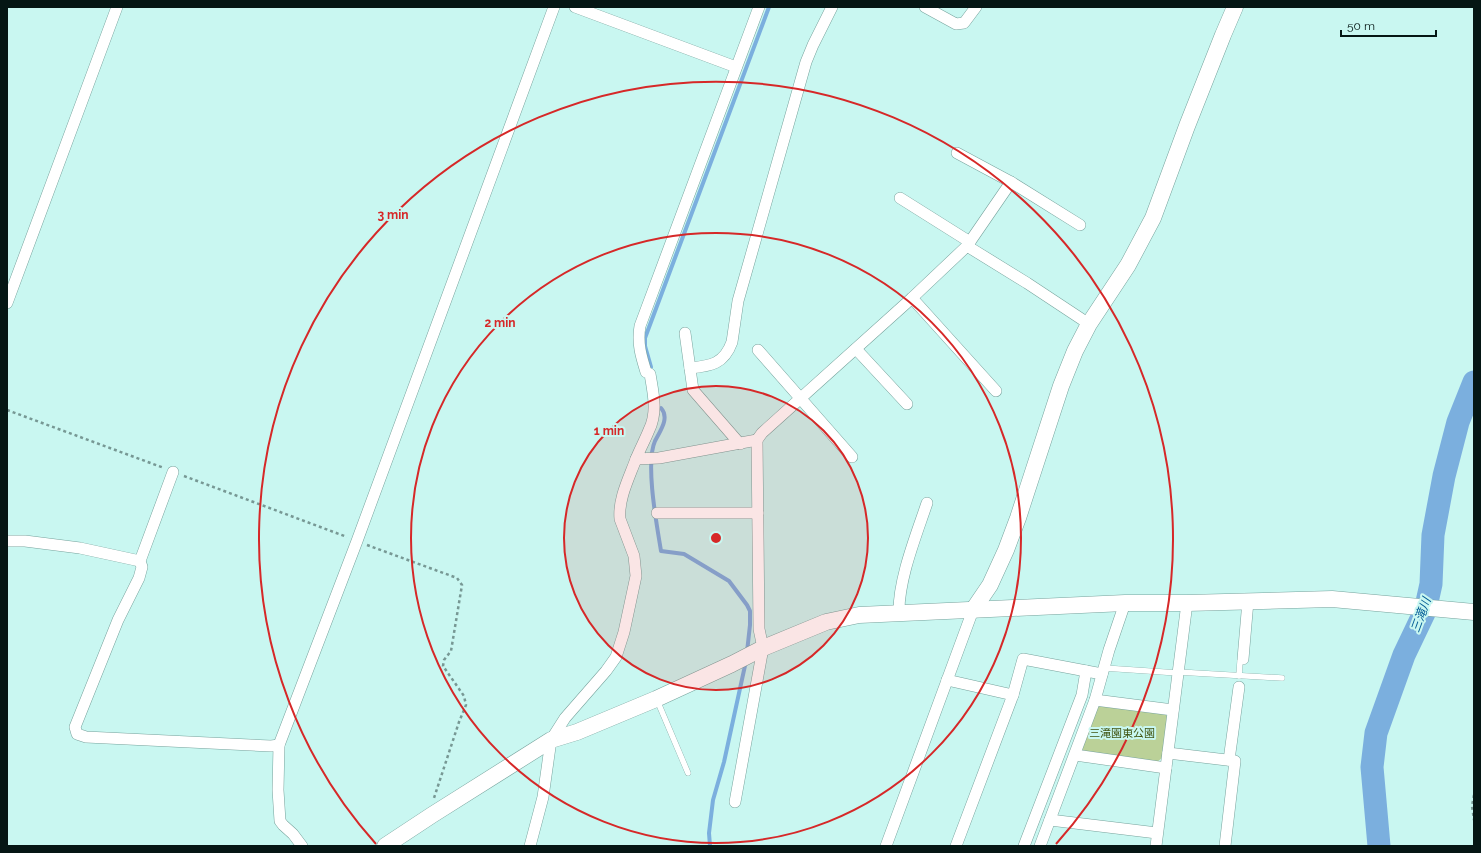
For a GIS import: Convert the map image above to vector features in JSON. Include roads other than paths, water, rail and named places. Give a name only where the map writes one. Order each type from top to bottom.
[{"type":"street","points":[[7,303],[117,7]]},
{"type":"street","points":[[302,846],[280,821],[278,790],[279,745],[357,541],[554,7]]},
{"type":"street","points":[[575,7],[736,67]]},
{"type":"street","points":[[530,846],[543,797],[552,740],[565,718],[606,671],[616,657],[624,632],[636,576],[634,556],[619,514],[626,487],[639,459],[644,440],[650,429],[655,403],[650,374],[646,372],[639,350],[638,338],[640,326],[759,7]]},
{"type":"street","points":[[690,368],[715,363],[721,359],[732,342],[738,301],[806,62],[832,7]]},
{"type":"street","points":[[925,7],[956,24],[964,23],[976,7]]},
{"type":"street","points":[[886,846],[973,610],[990,585],[1006,550],[1018,518],[1060,386],[1075,351],[1089,324],[1128,265],[1153,218],[1187,126],[1235,7]]},
{"type":"street","points":[[957,153],[1011,182],[1080,225]]},
{"type":"street","points":[[735,802],[759,650],[757,440],[762,433],[912,298],[969,244],[1011,182]]},
{"type":"street","points":[[900,198],[1089,324]]},
{"type":"street","points":[[912,298],[996,391]]},
{"type":"street","points":[[685,333],[693,390],[740,444]]},
{"type":"street","points":[[856,349],[907,404]]},
{"type":"street","points":[[758,350],[852,457]]},
{"type":"street","points":[[639,459],[659,458],[757,440]]},
{"type":"street","points":[[173,472],[140,561],[142,567],[140,578],[118,620],[85,700],[75,727],[77,734],[86,737],[271,746],[279,745]]},
{"type":"street","points":[[899,614],[898,600],[926,503]]},
{"type":"street","points":[[657,513],[758,512]]},
{"type":"street","points":[[7,541],[25,541],[80,548],[140,561]]},
{"type":"street","points":[[385,846],[552,740],[577,732],[656,699],[759,650],[826,622],[859,616],[1125,603],[1332,599],[1474,612]]},
{"type":"street","points":[[1243,659],[1248,601]]},
{"type":"street","points":[[1040,846],[1095,700],[1125,603]]},
{"type":"street","points":[[1156,846],[1187,603]]},
{"type":"street","points":[[956,846],[1013,695],[1023,659],[1086,671],[1103,671]]},
{"type":"street","points":[[1024,846],[1082,695],[1086,671]]},
{"type":"street","points":[[947,680],[1013,695]]},
{"type":"street","points":[[1229,760],[1239,681]]},
{"type":"street","points":[[1095,700],[1173,710]]},
{"type":"street","points":[[1168,753],[1235,761],[1225,846]]},
{"type":"street","points":[[1075,755],[1166,768]]},
{"type":"street","points":[[1050,820],[1157,833]]},
{"type":"lane","points":[[1239,681],[1240,661],[1243,659]]},
{"type":"lane","points":[[1103,671],[1178,672],[1239,681],[1282,678]]},
{"type":"lane","points":[[656,699],[688,773]]},
{"type":"waterway","points":[[651,367],[645,346],[645,338],[769,7]]},
{"type":"waterway","name":"三滝川","points":[[1379,846],[1372,767],[1376,733],[1404,655],[1425,611],[1431,584],[1433,535],[1444,476],[1458,422],[1474,382]]},
{"type":"waterway","points":[[661,408],[665,416],[652,451],[651,464],[651,479],[661,551],[684,554],[729,581],[750,611],[747,652]]},
{"type":"waterway","points":[[710,846],[709,833],[713,800],[724,762],[746,661]]},
{"type":"park label","name":"三滝園東公園","points":[[1122,733]]}]
